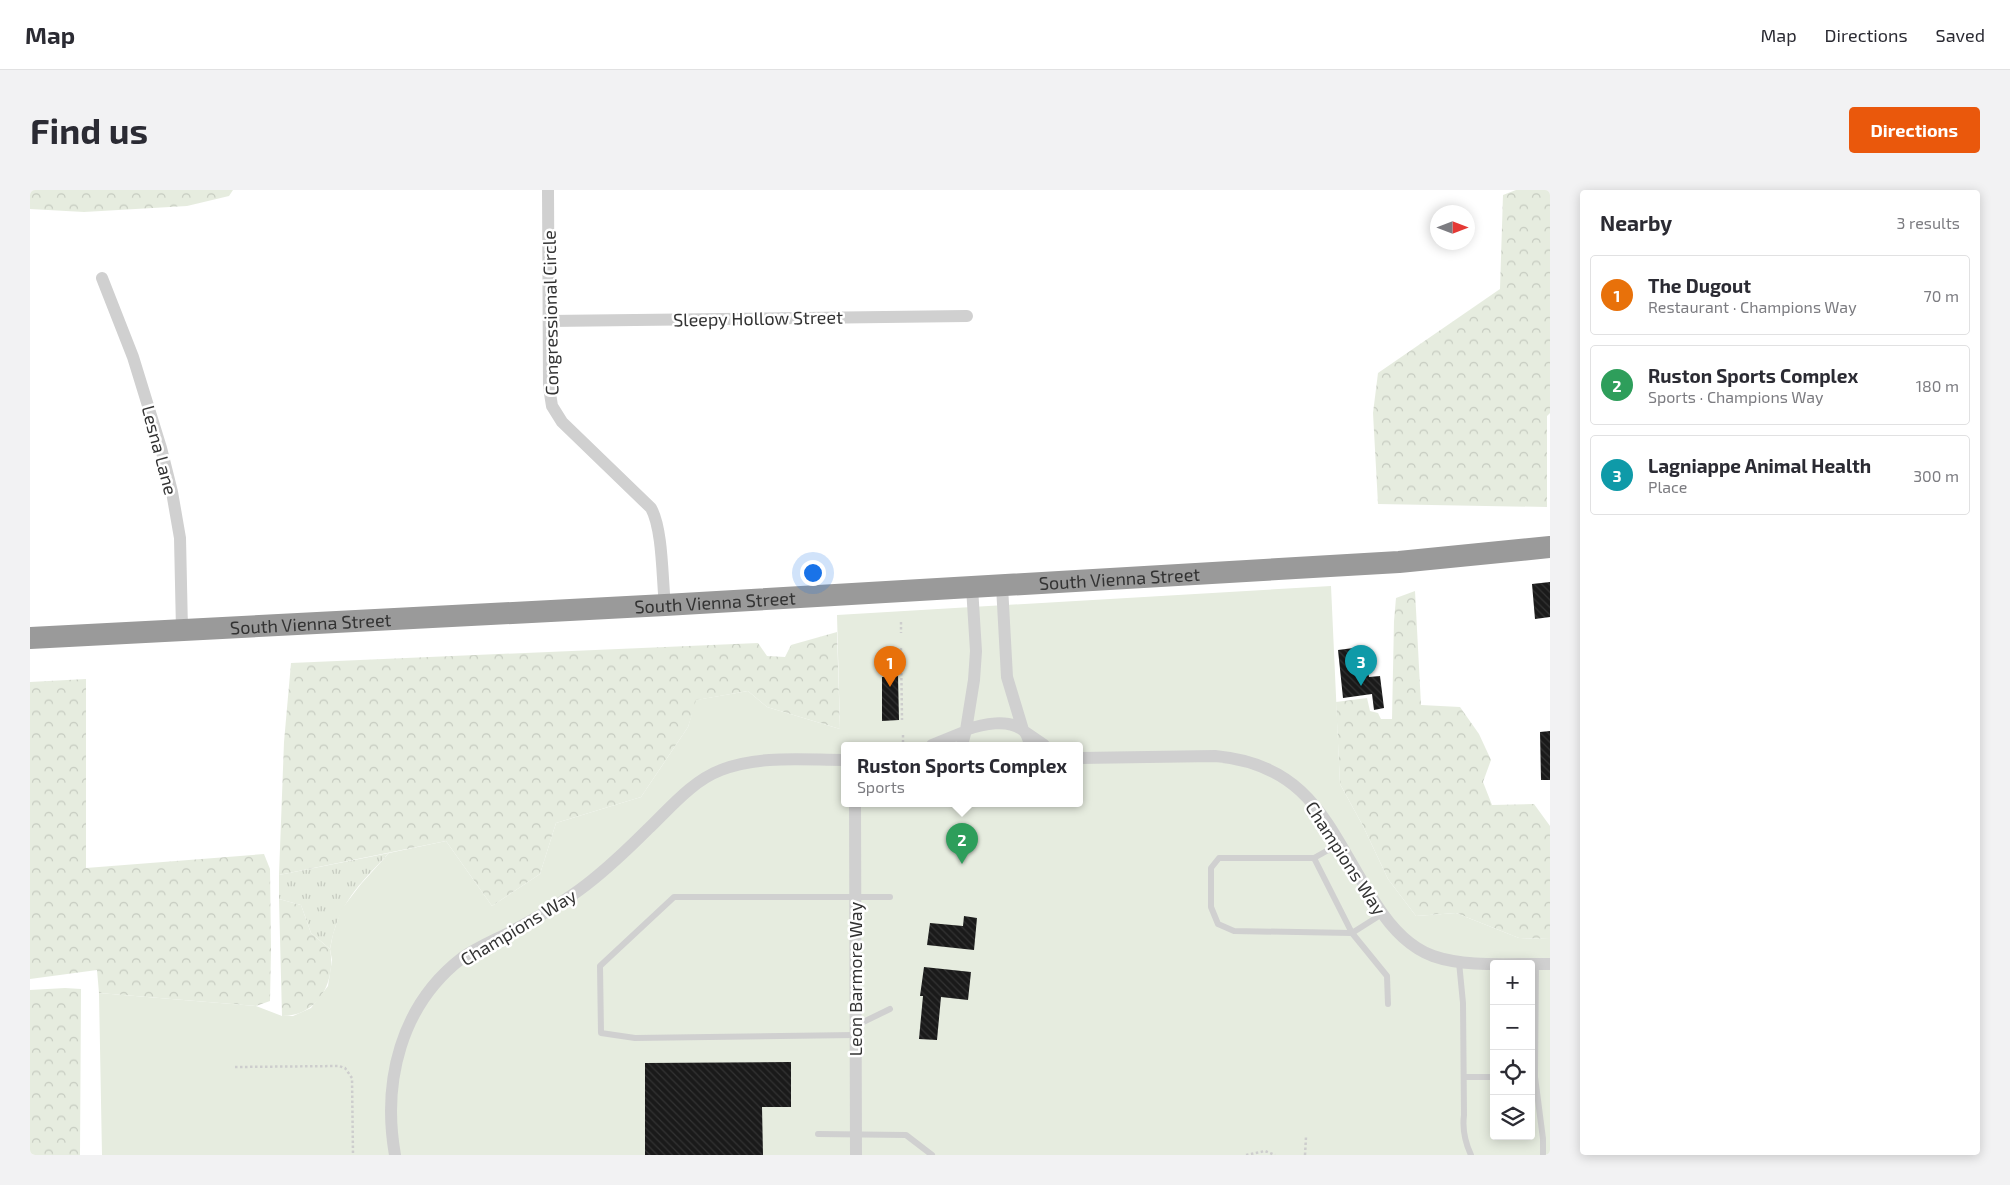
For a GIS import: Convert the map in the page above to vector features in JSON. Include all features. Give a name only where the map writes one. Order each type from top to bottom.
[{"type":"highway","name":"South Vienna Street","points":[[30,638],[1002,586],[1399,562],[1550,547]]},
{"type":"street","name":"Congressional Circle","points":[[548,190],[549,387],[552,406],[562,422],[651,508],[654,514],[658,538],[664,605]]},
{"type":"street","name":"Lesna Lane","points":[[102,278],[133,357],[161,448],[172,492],[180,538],[182,630]]},
{"type":"street","name":"Sleepy Hollow Street","points":[[549,321],[967,316]]},
{"type":"street","points":[[1002,586],[1008,677],[1029,742]]},
{"type":"street","points":[[964,736],[974,680],[976,651],[972,587]]},
{"type":"street","points":[[943,742],[964,736],[980,725],[994,723],[1005,724],[1024,731],[1040,742]]},
{"type":"street","name":"Champions Way","points":[[1083,758],[1215,756],[1234,758],[1268,769],[1298,787],[1324,818],[1387,922],[1412,946],[1434,956],[1459,962],[1550,964]]},
{"type":"street","name":"Champions Way","points":[[395,1155],[392,1136],[393,1076],[403,1034],[428,990],[462,958],[549,912],[586,885],[631,846],[686,792],[700,781],[718,771],[742,762],[841,760]]},
{"type":"street","name":"Leon Barmore Way","points":[[855,807],[856,1155]]},
{"type":"street","name":"Champions Way","points":[[388,1155],[392,1136]]},
{"type":"lane","points":[[1340,844],[1314,858],[1219,858],[1212,868],[1211,907],[1218,924],[1234,931],[1352,933],[1382,914]]},
{"type":"lane","points":[[1314,858],[1352,933],[1387,976],[1388,1004]]},
{"type":"lane","points":[[890,898],[674,897],[600,966],[601,1033],[635,1038],[855,1030],[890,1009]]},
{"type":"lane","points":[[1459,962],[1463,1003],[1464,1115],[1462,1125],[1471,1155]]},
{"type":"lane","points":[[1534,1050],[1536,963]]},
{"type":"lane","points":[[1464,1078],[1490,1077]]},
{"type":"lane","points":[[1535,1090],[1543,1140],[1543,1155]]},
{"type":"lane","points":[[818,1134],[906,1135],[932,1155]]},
{"type":"path","points":[[901,622],[901,633]]},
{"type":"path","points":[[901,648],[902,720]]},
{"type":"path","points":[[903,736],[903,742]]},
{"type":"path","points":[[235,1067],[339,1066],[345,1068],[352,1078],[352,1155]]},
{"type":"path","points":[[1305,1155],[1306,1137]]},
{"type":"path","points":[[1246,1155],[1265,1151],[1276,1155]]},
{"type":"green space","points":[[30,190],[233,190],[229,196],[187,206],[84,212],[30,209]]},
{"type":"green space","points":[[1516,190],[1550,190],[1550,413],[1547,416],[1547,507],[1378,504],[1373,413],[1378,373],[1500,289],[1503,195]]},
{"type":"green space","points":[[1331,586],[1340,784],[1363,826],[1388,879],[1416,916],[1456,913],[1519,938],[1550,939],[1550,1155],[102,1155],[99,993],[256,1006],[282,1016],[293,1016],[311,1008],[328,986],[332,960],[330,949],[341,910],[389,853],[446,841],[492,906],[540,874],[556,823],[641,797],[688,727],[696,700],[748,691],[767,707],[840,729],[837,615]]},
{"type":"green space","points":[[1415,591],[1421,705],[1460,707],[1479,734],[1491,760],[1483,782],[1492,805],[1534,804],[1550,826],[1550,939],[1519,938],[1456,913],[1416,916],[1388,879],[1363,826],[1340,784],[1336,702],[1367,698],[1370,711],[1378,713],[1381,719],[1392,719],[1396,598]]},
{"type":"green space","points":[[837,632],[840,729],[767,707],[748,691],[697,700],[688,727],[641,797],[556,823],[540,874],[492,906],[446,841],[279,875],[284,742],[291,663],[758,643],[767,656],[785,657],[791,645]]},
{"type":"green space","points":[[86,679],[86,868],[264,854],[270,869],[270,1001],[256,1006],[99,993],[97,970],[30,979],[30,682]]},
{"type":"green space","points":[[389,853],[359,885],[344,907],[338,919],[330,949],[311,933],[301,905],[279,899],[279,875]]},
{"type":"green space","points":[[279,899],[301,905],[311,933],[330,949],[331,961],[327,984],[315,1003],[306,1010],[282,1016]]},
{"type":"green space","points":[[81,989],[80,1155],[30,1155],[30,990]]},
{"type":"building","points":[[1550,582],[1550,617],[1535,619],[1532,584]]},
{"type":"building","points":[[1361,647],[1361,651],[1365,651],[1369,677],[1380,676],[1384,708],[1374,710],[1372,694],[1343,698],[1338,650]]},
{"type":"building","points":[[898,676],[899,720],[882,721],[882,677]]},
{"type":"building","points":[[1550,731],[1550,780],[1541,780],[1540,732]]},
{"type":"building","points":[[964,916],[977,918],[974,950],[927,945],[930,923],[963,926]]},
{"type":"building","points":[[924,967],[971,972],[968,1000],[941,997],[937,1040],[919,1039],[923,996],[920,996]]},
{"type":"building","points":[[791,1062],[791,1107],[762,1107],[763,1155],[645,1155],[645,1063]]},
{"type":"place","name":"Lagniappe Animal Health","points":[[1361,686]]},
{"type":"place","name":"The Dugout","points":[[890,687]]},
{"type":"place","name":"Ruston Sports Complex","points":[[962,864]]}]
